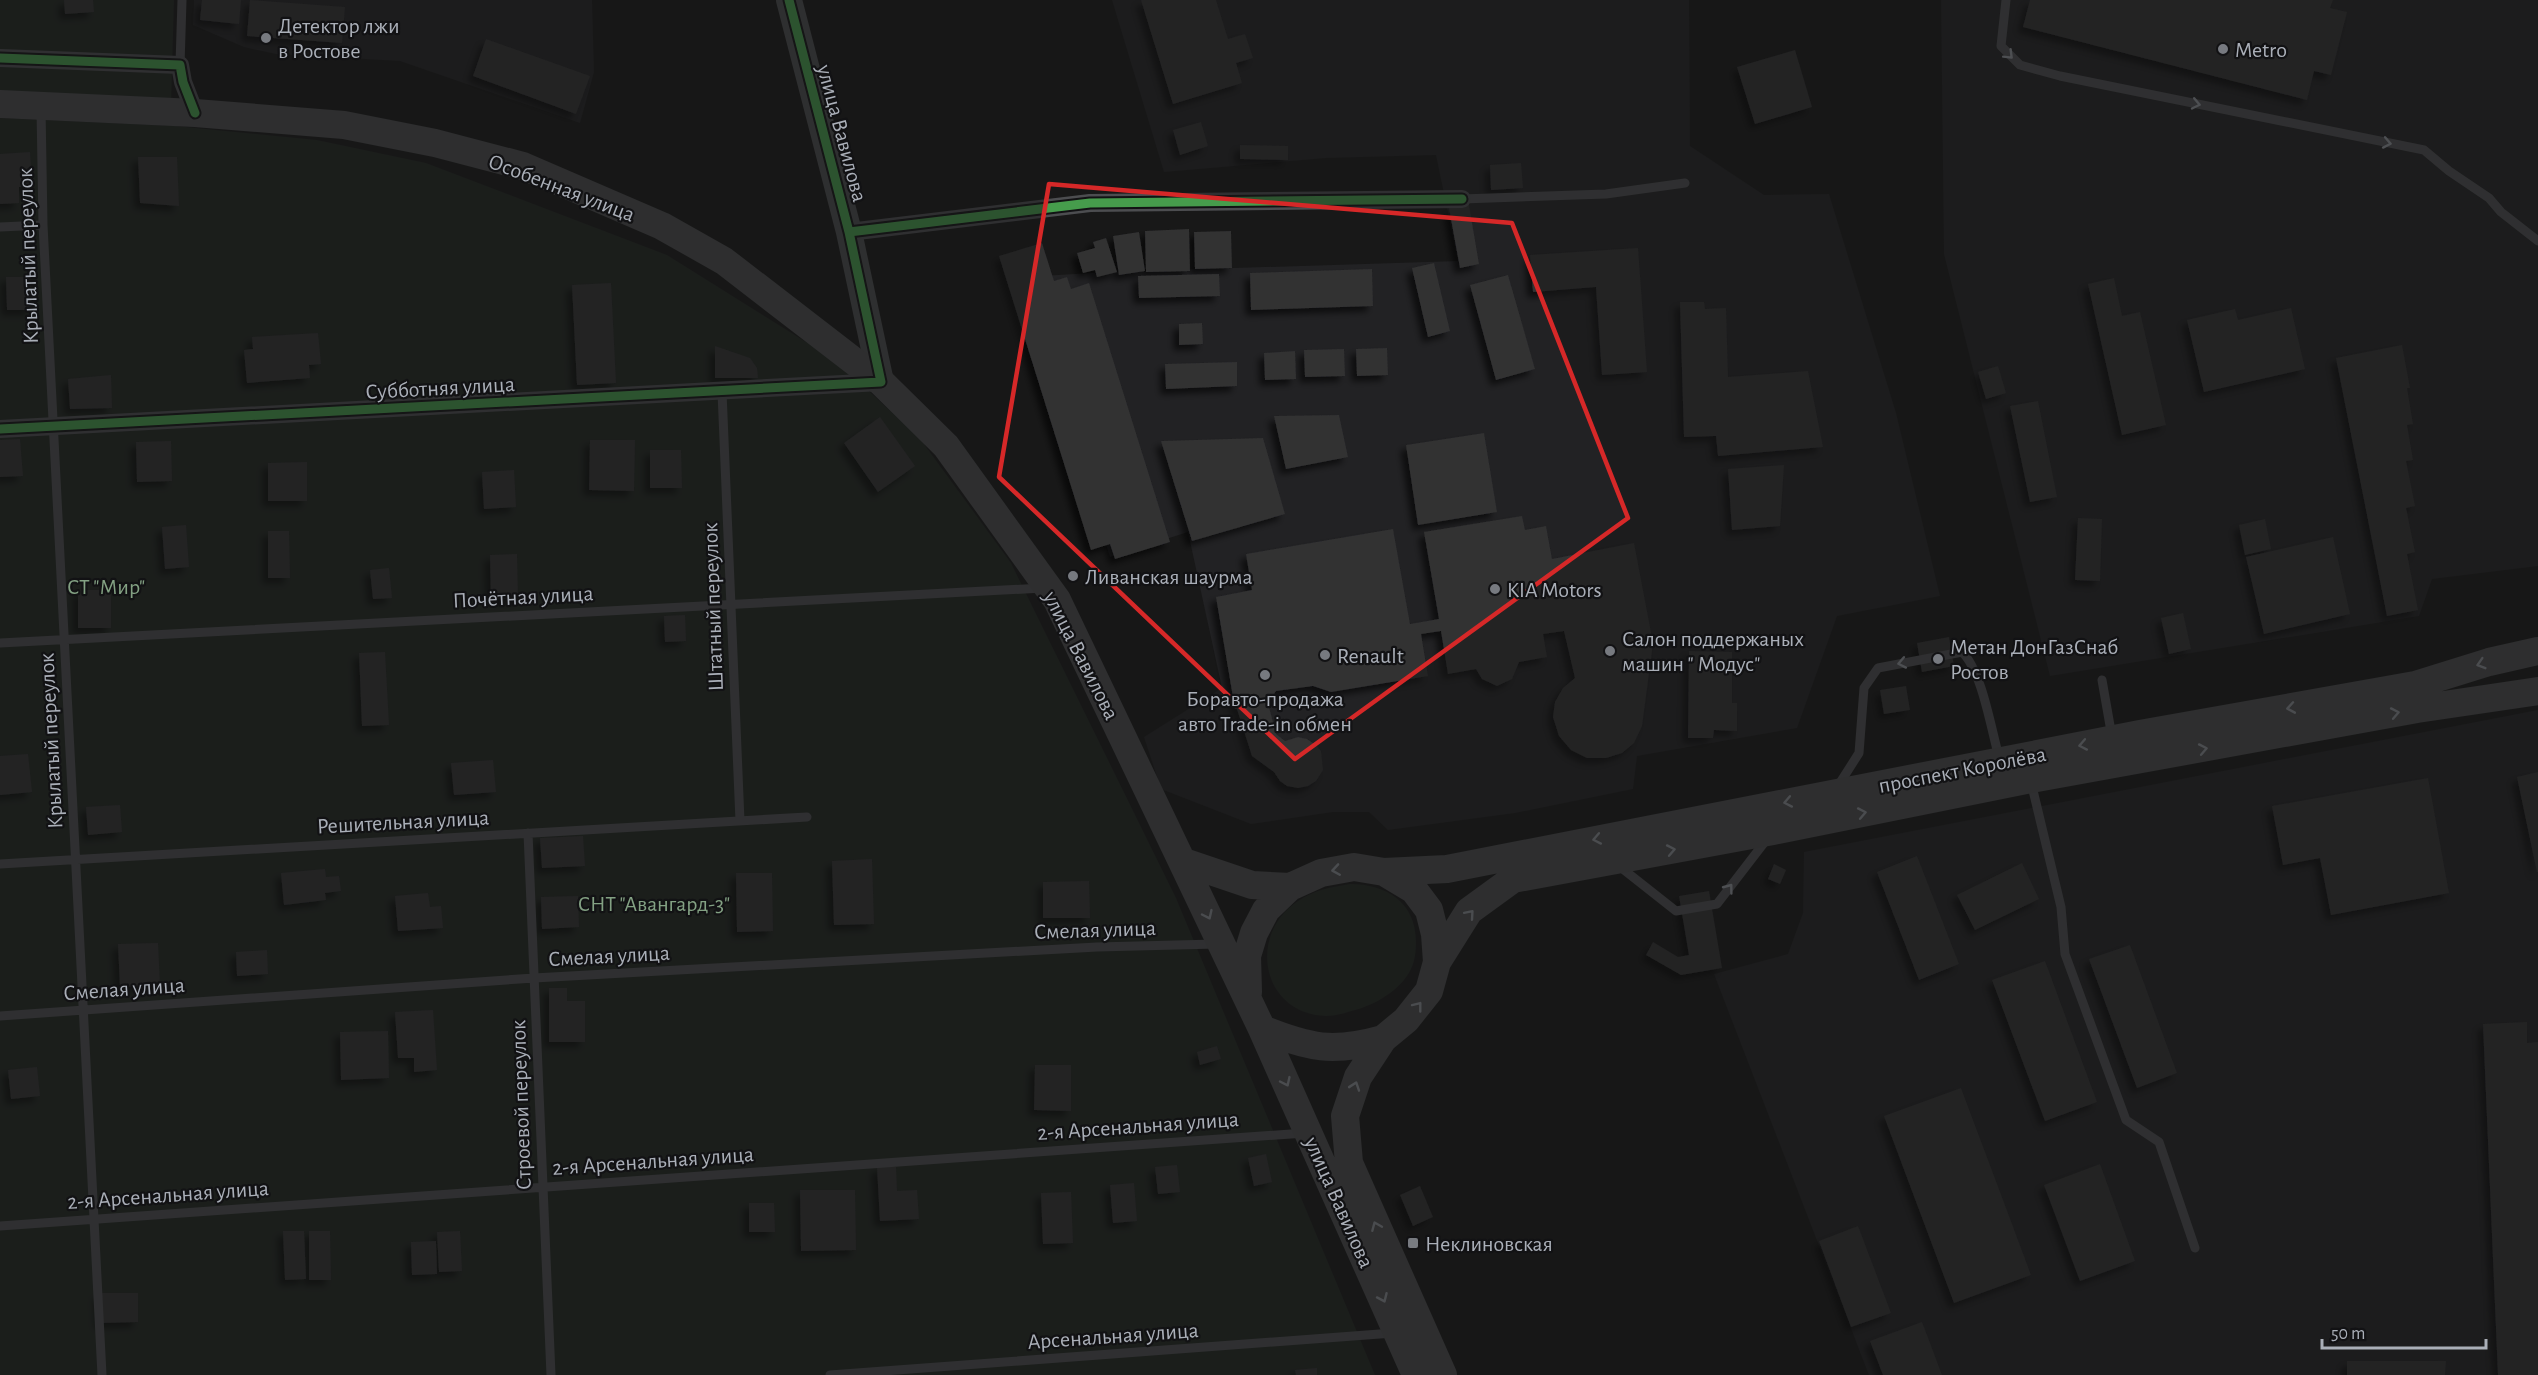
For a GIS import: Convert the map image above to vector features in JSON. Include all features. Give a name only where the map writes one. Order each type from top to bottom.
[{"type":"main road","name":"Особенная улица","points":[[0,104],[195,113],[344,125],[435,143],[523,166],[662,226],[724,261],[881,382]]},
{"type":"main road","name":"улица Вавилова","points":[[881,382],[946,446],[1057,600],[1262,1029],[1416,1375]]},
{"type":"main road","name":"проспект Королёва","points":[[1384,872],[1447,869],[2000,761],[2415,685],[2489,662],[2538,651]]},
{"type":"main road","name":"проспект Королёва","points":[[1437,962],[1469,911],[1513,879],[1773,831],[2031,779],[2417,709],[2538,691]]},
{"type":"main road","name":"улица Вавилова","points":[[1184,862],[1252,885],[1290,887]]},
{"type":"main road","name":"улица Вавилова","points":[[1249,1002],[1247,957],[1254,933],[1266,910],[1290,887],[1321,873],[1354,867],[1384,872],[1414,890],[1429,910],[1435,934],[1437,962],[1429,991],[1407,1020],[1383,1039],[1358,1077],[1346,1116],[1349,1163],[1443,1375]]},
{"type":"main road","name":"улица Вавилова","points":[[1262,1029],[1297,1043],[1331,1048],[1359,1046],[1383,1039]]},
{"type":"street","name":"улица Вавилова","points":[[789,0],[849,232],[881,382]]},
{"type":"street","points":[[0,58],[180,65],[183,82],[195,113]]},
{"type":"street","points":[[849,232],[1090,203],[1462,199]]},
{"type":"street","name":"Субботняя улица","points":[[0,429],[881,382]]},
{"type":"lane","points":[[180,65],[182,0]]},
{"type":"lane","points":[[2006,0],[2001,46],[2020,65],[2060,76],[2424,150],[2449,171],[2489,198],[2501,212],[2538,242]]},
{"type":"lane","name":"Крылатый переулок","points":[[41,105],[43,225],[102,1375]]},
{"type":"lane","points":[[1462,199],[1606,194],[1685,183]]},
{"type":"lane","points":[[0,227],[43,225]]},
{"type":"lane","name":"Штатный переулок","points":[[722,392],[740,821]]},
{"type":"lane","name":"Почётная улица","points":[[0,643],[1049,588]]},
{"type":"lane","points":[[1834,793],[1859,753],[1864,688],[1878,668],[1888,666],[1962,652],[1971,661],[1977,677],[2000,761]]},
{"type":"lane","points":[[2103,680],[2113,740]]},
{"type":"lane","points":[[2031,779],[2061,908],[2065,954],[2126,1120],[2159,1142],[2195,1248]]},
{"type":"lane","name":"Решительная улица","points":[[0,864],[807,817]]},
{"type":"lane","points":[[1612,861],[1676,911],[1717,904],[1773,831]]},
{"type":"lane","name":"Строевой переулок","points":[[528,833],[550,1375]]},
{"type":"lane","name":"Смелая улица","points":[[0,1016],[534,978],[1085,948],[1221,944]]},
{"type":"lane","name":"2-я Арсенальная улица","points":[[0,1226],[1309,1132]]},
{"type":"lane","name":"Арсенальная улица","points":[[830,1375],[1399,1333]]},
{"type":"highlighted area","points":[[1049,184],[1512,223],[1628,518],[1295,759],[999,477]]},
{"type":"shaded area","points":[[194,0],[592,0],[594,72],[580,123],[400,61],[276,54],[244,47],[193,25]]},
{"type":"shaded area","points":[[1112,0],[1689,0],[1690,146],[1764,195],[1829,194],[1896,413],[1940,596],[1837,616],[1797,728],[1637,756],[1633,789],[1515,813],[1388,830],[1369,812],[1333,812],[1251,824],[1161,789],[1144,737],[1222,688],[1188,532],[1110,557],[1024,277],[1109,272],[1458,261],[1436,155],[1326,158],[1164,172]]},
{"type":"shaded area","points":[[1941,0],[2538,0],[2538,566],[2432,579],[2419,616],[2050,676],[1944,254]]},
{"type":"shaded area","points":[[2538,710],[2538,1375],[1869,1375],[1714,974],[1788,954],[1803,913],[1804,852]]},
{"type":"green space","points":[[0,0],[174,0],[171,105],[0,97]]},
{"type":"green space","name":"СНТ \"Авангард-3\"","points":[[0,118],[176,126],[317,140],[426,163],[667,255],[838,362],[921,440],[1011,563],[1176,898],[1375,1375],[0,1375]]},
{"type":"green space","points":[[1350,884],[1376,887],[1387,892],[1405,906],[1415,928],[1416,949],[1412,966],[1397,988],[1362,1008],[1331,1016],[1304,1012],[1287,1002],[1275,987],[1268,970],[1267,951],[1272,933],[1282,915],[1304,897],[1323,889]]},
{"type":"building","points":[[64,0],[93,0],[94,12],[65,14]]},
{"type":"building","points":[[202,0],[241,0],[239,24],[200,20]]},
{"type":"building","points":[[250,0],[345,7],[342,43],[247,36]]},
{"type":"building","points":[[1141,0],[1216,0],[1228,39],[1245,34],[1253,58],[1236,63],[1242,83],[1173,104]]},
{"type":"building","name":"Metro","points":[[2030,0],[2333,0],[2330,8],[2347,12],[2331,75],[2314,71],[2307,100],[2023,27]]},
{"type":"building","points":[[486,39],[590,76],[576,114],[473,76]]},
{"type":"building","points":[[1795,50],[1812,107],[1755,124],[1737,67]]},
{"type":"building","points":[[1201,122],[1208,146],[1180,155],[1173,130]]},
{"type":"building","points":[[1240,145],[1288,146],[1288,160],[1240,159]]},
{"type":"building","points":[[30,152],[32,187],[19,187],[19,203],[0,204],[0,154]]},
{"type":"building","points":[[138,157],[177,157],[179,206],[140,203]]},
{"type":"building","points":[[1521,163],[1523,188],[1491,190],[1490,165]]},
{"type":"building","points":[[1469,205],[1479,264],[1460,268],[1449,208]]},
{"type":"building","points":[[1189,229],[1190,271],[1146,272],[1145,231]]},
{"type":"building","points":[[1231,231],[1232,268],[1195,269],[1194,232]]},
{"type":"building","points":[[1139,232],[1145,271],[1119,275],[1113,236]]},
{"type":"building","points":[[1106,238],[1117,272],[1097,277],[1095,270],[1083,273],[1077,253],[1095,248],[1093,242]]},
{"type":"building","points":[[1042,243],[1054,281],[1067,277],[1071,289],[1089,283],[1170,542],[1115,559],[1110,544],[1091,550],[999,256]]},
{"type":"building","points":[[1638,248],[1647,372],[1602,375],[1596,287],[1533,292],[1530,255]]},
{"type":"building","points":[[1434,263],[1450,331],[1428,337],[1412,268]]},
{"type":"building","points":[[1372,269],[1373,306],[1251,310],[1250,273]]},
{"type":"building","points":[[1219,274],[1220,296],[1139,298],[1138,276]]},
{"type":"building","points":[[1508,275],[1535,369],[1496,380],[1470,285]]},
{"type":"building","points":[[6,277],[30,277],[32,310],[7,310]]},
{"type":"building","points":[[2114,278],[2122,316],[2140,312],[2166,425],[2122,435],[2088,284]]},
{"type":"building","points":[[611,283],[616,383],[577,385],[572,285]]},
{"type":"building","points":[[1680,302],[1704,302],[1705,309],[1726,308],[1728,377],[1808,371],[1823,447],[1718,456],[1716,436],[1684,437]]},
{"type":"building","points":[[2291,308],[2305,369],[2204,392],[2187,320],[2235,309],[2238,320]]},
{"type":"building","points":[[1202,323],[1203,344],[1179,345],[1179,324]]},
{"type":"building","points":[[318,333],[321,364],[309,365],[310,378],[247,383],[244,350],[253,349],[252,337]]},
{"type":"building","points":[[2402,345],[2410,388],[2407,388],[2413,424],[2407,425],[2413,460],[2406,461],[2415,506],[2406,508],[2415,552],[2407,554],[2418,610],[2387,616],[2336,358]]},
{"type":"building","points":[[715,346],[750,358],[757,368],[758,378],[715,378]]},
{"type":"building","points":[[1387,348],[1388,375],[1357,376],[1356,349]]},
{"type":"building","points":[[1344,349],[1345,376],[1305,377],[1304,350]]},
{"type":"building","points":[[1295,351],[1296,379],[1265,380],[1264,353]]},
{"type":"building","points":[[1237,362],[1237,386],[1166,389],[1165,364]]},
{"type":"building","points":[[1998,366],[2006,393],[1986,399],[1978,372]]},
{"type":"building","points":[[111,375],[112,408],[70,409],[68,379]]},
{"type":"building","points":[[2038,401],[2057,497],[2030,502],[2010,406]]},
{"type":"building","points":[[1339,415],[1348,457],[1286,469],[1274,416]]},
{"type":"building","points":[[880,417],[915,466],[878,492],[844,443]]},
{"type":"building","points":[[1484,433],[1497,512],[1418,525],[1406,445]]},
{"type":"building","points":[[1263,438],[1285,514],[1192,541],[1161,441]]},
{"type":"building","points":[[20,439],[23,476],[0,477],[0,440]]},
{"type":"building","points":[[590,440],[635,440],[634,491],[589,490]]},
{"type":"building","points":[[171,441],[172,481],[137,482],[136,442]]},
{"type":"building","points":[[650,450],[681,450],[682,488],[650,488]]},
{"type":"building","points":[[307,462],[307,501],[268,501],[268,463]]},
{"type":"building","points":[[1784,465],[1780,526],[1732,530],[1728,469]]},
{"type":"building","points":[[514,470],[516,507],[484,509],[482,472]]},
{"type":"building","points":[[1522,516],[1525,530],[1546,526],[1552,559],[1634,543],[1653,643],[1642,726],[1634,743],[1622,753],[1606,758],[1587,758],[1571,750],[1559,736],[1553,717],[1555,702],[1563,688],[1575,678],[1564,631],[1543,634],[1547,657],[1519,662],[1512,679],[1497,686],[1482,679],[1476,669],[1448,674],[1441,631],[1421,634],[1428,676],[1331,692],[1313,686],[1276,691],[1268,703],[1276,734],[1285,741],[1298,737],[1307,739],[1316,745],[1321,751],[1323,770],[1316,781],[1298,788],[1287,786],[1274,772],[1252,756],[1237,709],[1235,709],[1216,597],[1252,590],[1246,554],[1393,529],[1410,624],[1439,619],[1424,532]]},
{"type":"building","points":[[2078,518],[2102,519],[2100,581],[2075,580]]},
{"type":"building","points":[[2265,519],[2271,549],[2245,555],[2239,525]]},
{"type":"building","points":[[186,525],[189,567],[165,569],[162,527]]},
{"type":"building","points":[[268,531],[289,531],[290,578],[268,578]]},
{"type":"building","points":[[2333,537],[2350,614],[2264,634],[2246,557]]},
{"type":"building","points":[[517,554],[518,599],[491,599],[490,555]]},
{"type":"building","points":[[389,568],[392,598],[373,599],[370,570]]},
{"type":"building","points":[[78,590],[111,590],[111,628],[78,628]]},
{"type":"building","points":[[2183,613],[2191,649],[2169,654],[2161,618]]},
{"type":"building","points":[[685,615],[686,641],[665,642],[664,616]]},
{"type":"building","points":[[1949,637],[1954,666],[1922,672],[1917,643]]},
{"type":"building","points":[[1689,651],[1732,652],[1732,703],[1737,703],[1737,731],[1714,730],[1713,738],[1688,738]]},
{"type":"building","points":[[385,652],[389,725],[362,726],[359,653]]},
{"type":"building","points":[[1906,686],[1910,710],[1884,714],[1880,690]]},
{"type":"building","points":[[28,754],[32,792],[0,795],[0,756]]},
{"type":"building","points":[[493,760],[496,792],[454,795],[451,763]]},
{"type":"building","points":[[2538,772],[2538,872],[2537,872],[2517,777]]},
{"type":"building","points":[[2428,778],[2449,893],[2331,915],[2320,858],[2283,865],[2272,806]]},
{"type":"building","points":[[120,805],[122,832],[88,835],[86,807]]},
{"type":"building","points":[[583,836],[585,866],[542,868],[540,838]]},
{"type":"building","points":[[1917,856],[1959,964],[1919,980],[1877,872]]},
{"type":"building","points":[[872,859],[874,924],[834,925],[832,861]]},
{"type":"building","points":[[2022,863],[2039,899],[1975,930],[1957,895]]},
{"type":"building","points":[[1774,864],[1786,870],[1780,884],[1768,879]]},
{"type":"building","points":[[325,869],[326,877],[339,876],[341,891],[325,893],[326,900],[284,905],[281,873]]},
{"type":"building","points":[[736,873],[772,873],[773,931],[737,932]]},
{"type":"building","points":[[1089,881],[1090,918],[1043,918],[1043,882]]},
{"type":"building","points":[[1709,891],[1722,968],[1681,975],[1646,955],[1653,942],[1678,957],[1689,955],[1679,896]]},
{"type":"building","points":[[428,893],[430,907],[441,906],[443,928],[398,931],[395,896]]},
{"type":"building","points":[[578,896],[579,927],[542,929],[541,897]]},
{"type":"building","points":[[158,943],[160,986],[120,987],[118,944]]},
{"type":"building","points":[[2130,945],[2177,1073],[2137,1088],[2089,959]]},
{"type":"building","points":[[267,950],[268,974],[237,976],[236,952]]},
{"type":"building","points":[[2045,961],[2097,1102],[2045,1121],[1992,980]]},
{"type":"building","points":[[549,988],[567,988],[567,1001],[585,1001],[585,1042],[549,1042]]},
{"type":"building","points":[[433,1010],[437,1070],[414,1072],[414,1058],[398,1058],[395,1012]]},
{"type":"building","points":[[2527,1022],[2527,1043],[2538,1042],[2538,1375],[2498,1375],[2483,1024]]},
{"type":"building","points":[[388,1031],[389,1078],[341,1080],[340,1032]]},
{"type":"building","points":[[1217,1046],[1221,1059],[1200,1065],[1197,1052]]},
{"type":"building","points":[[1035,1065],[1071,1065],[1071,1111],[1034,1110]]},
{"type":"building","points":[[37,1067],[40,1096],[11,1099],[8,1070]]},
{"type":"building","points":[[1961,1088],[2031,1275],[1954,1303],[1884,1116]]},
{"type":"building","points":[[1266,1154],[1272,1182],[1254,1186],[1248,1158]]},
{"type":"building","points":[[2100,1164],[2135,1261],[2080,1281],[2044,1185]]},
{"type":"building","points":[[1177,1165],[1180,1192],[1158,1194],[1155,1167]]},
{"type":"building","points":[[877,1167],[896,1167],[897,1191],[917,1190],[919,1219],[880,1221]]},
{"type":"building","points":[[1134,1183],[1137,1221],[1113,1223],[1110,1185]]},
{"type":"building","points":[[1420,1186],[1433,1217],[1413,1226],[1400,1195]]},
{"type":"building","points":[[800,1190],[855,1190],[856,1250],[801,1251]]},
{"type":"building","points":[[1071,1192],[1073,1243],[1043,1244],[1041,1193]]},
{"type":"building","points":[[749,1203],[774,1203],[775,1232],[749,1232]]},
{"type":"building","points":[[1858,1226],[1891,1313],[1851,1327],[1819,1241]]},
{"type":"building","points":[[283,1231],[304,1231],[306,1279],[285,1280]]},
{"type":"building","points":[[309,1231],[330,1231],[331,1280],[309,1280]]},
{"type":"building","points":[[460,1231],[462,1271],[439,1272],[437,1232]]},
{"type":"building","points":[[436,1241],[437,1274],[412,1275],[411,1242]]},
{"type":"building","points":[[99,1293],[138,1293],[138,1322],[100,1323]]},
{"type":"building","points":[[1922,1322],[1942,1375],[1883,1375],[1870,1341]]},
{"type":"building","points":[[2347,1361],[2446,1361],[2445,1375],[2347,1375]]},
{"type":"building","points":[[1317,1368],[1317,1375],[1296,1375],[1295,1370]]},
{"type":"cycle path","points":[[0,429],[881,382],[849,232],[789,0]]},
{"type":"cycle path","points":[[0,58],[180,65],[183,82],[195,113]]},
{"type":"cycle path","points":[[849,232],[1090,203],[1462,199]]},
{"type":"place","name":"Детектор лжи в Ростове","points":[[266,38]]},
{"type":"place","name":"Metro","points":[[2223,49]]},
{"type":"place","name":"Ливанская шаурма","points":[[1073,576]]},
{"type":"place","name":"KIA Motors","points":[[1495,589]]},
{"type":"place","name":"Салон поддержаных машин \" Модус\"","points":[[1610,651]]},
{"type":"place","name":"Renault","points":[[1325,655]]},
{"type":"place","name":"Метан ДонГазСнаб Ростов","points":[[1938,659]]},
{"type":"place","name":"Боравто-продажа авто Trade-in обмен","points":[[1265,675]]},
{"type":"place","name":"Неклиновская","points":[[1413,1243]]},
{"type":"park label","name":"СТ \"Мир\"","points":[[106,586]]}]
